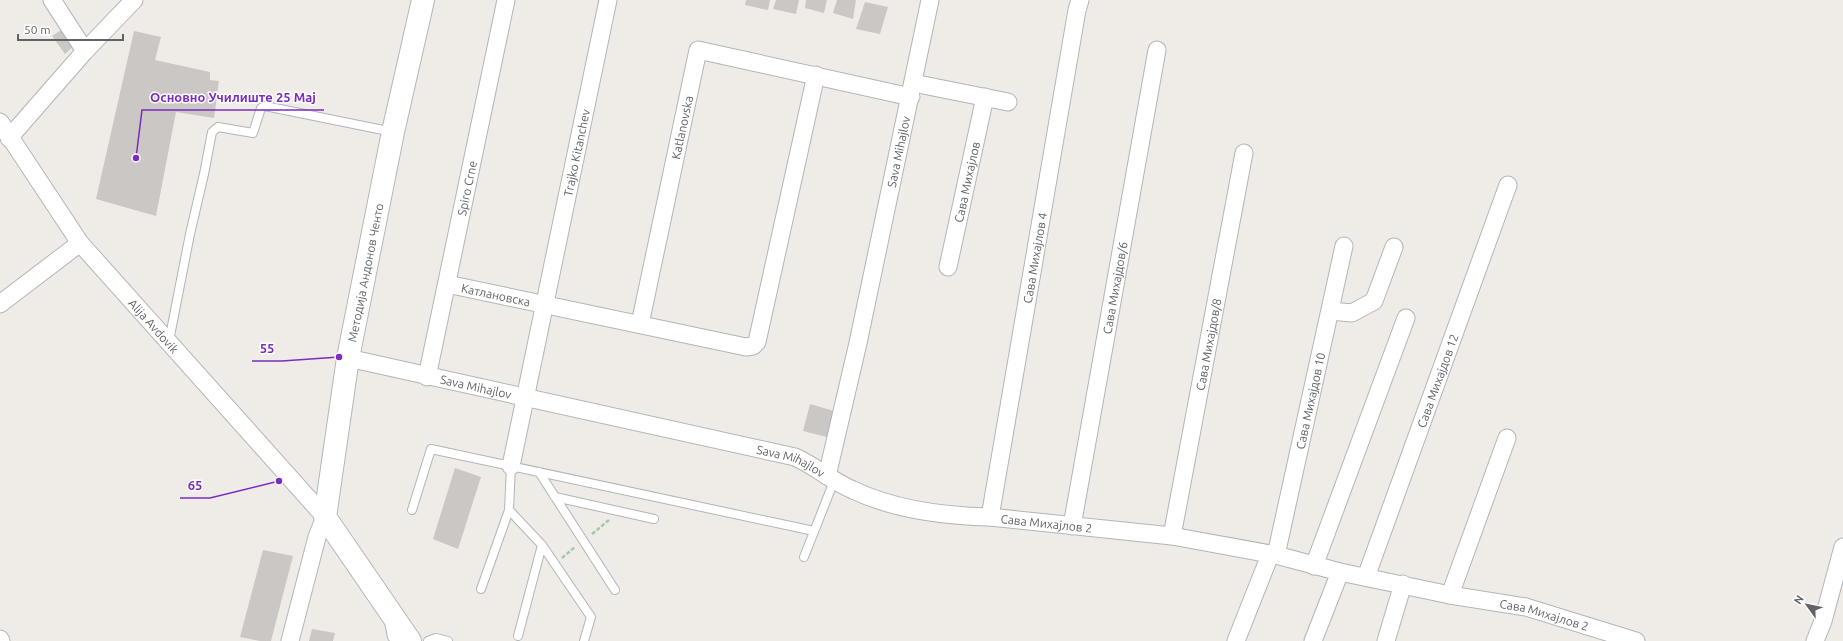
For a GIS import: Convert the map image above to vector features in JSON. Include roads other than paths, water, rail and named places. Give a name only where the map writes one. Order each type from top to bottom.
[{"type":"main road","name":"Методија Андонов Ченто","points":[[325,517],[348,358],[393,132],[423,0]]},
{"type":"main road","points":[[325,517],[410,641]]},
{"type":"street","points":[[52,0],[85,51]]},
{"type":"street","points":[[9,138],[85,51],[134,0]]},
{"type":"street","name":"Spiro Crne","points":[[427,376],[506,0]]},
{"type":"street","name":"Trajko Kitanchev","points":[[511,466],[524,397],[545,305],[608,0]]},
{"type":"street","name":"Sava Mihajlov","points":[[348,358],[795,457],[808,463],[831,478],[930,0]]},
{"type":"street","name":"Сава Михајлов 4","points":[[990,517],[1076,10],[1080,0]]},
{"type":"street","name":"Katlanovska","points":[[640,324],[698,50],[816,75],[912,90]]},
{"type":"street","name":"Сава Михајдов/6","points":[[1072,526],[1157,50]]},
{"type":"street","points":[[545,305],[746,347],[753,346],[757,342],[816,75]]},
{"type":"street","points":[[912,90],[985,97],[1008,102]]},
{"type":"street","name":"Сава Михајлов","points":[[948,267],[985,97]]},
{"type":"street","name":"Alija Avdovik","points":[[0,122],[9,138],[80,243],[325,517]]},
{"type":"street","name":"Сава Михајдов/8","points":[[1172,536],[1244,153]]},
{"type":"street","name":"Сава Михајдов 12","points":[[1366,577],[1508,185]]},
{"type":"street","points":[[0,304],[80,243]]},
{"type":"street","name":"Сава Михајдов 10","points":[[1273,555],[1344,246]]},
{"type":"street","points":[[1330,311],[1352,313],[1374,301],[1394,247]]},
{"type":"street","name":"Катлановска","points":[[447,284],[545,305]]},
{"type":"street","points":[[1314,566],[1406,318]]},
{"type":"street","points":[[1450,595],[1507,438]]},
{"type":"street","name":"Сава Михајлов 2","points":[[831,478],[873,498],[913,509],[964,516],[990,517],[1172,536],[1273,555],[1340,572],[1450,595],[1526,608],[1636,641]]},
{"type":"street","points":[[290,641],[317,537],[325,517]]},
{"type":"street","points":[[1815,641],[1823,621],[1843,547]]},
{"type":"street","points":[[1236,641],[1273,555]]},
{"type":"street","points":[[1313,641],[1340,572]]},
{"type":"street","points":[[1386,641],[1403,584]]},
{"type":"lane","points":[[169,342],[212,132],[218,126],[253,133],[261,108],[265,106],[393,132]]},
{"type":"lane","points":[[412,510],[431,449],[814,531]]},
{"type":"lane","points":[[482,589],[509,510],[511,466]]},
{"type":"lane","points":[[539,472],[615,590]]},
{"type":"lane","points":[[804,557],[831,478]]},
{"type":"lane","points":[[555,497],[654,520]]},
{"type":"lane","points":[[509,510],[542,545],[591,616],[584,641]]},
{"type":"lane","points":[[518,636],[542,545]]},
{"type":"lane","points":[[384,602],[392,637],[395,641]]},
{"type":"lane","points":[[428,641],[436,638],[448,641]]},
{"type":"place","name":"Основно Училиште 25 Мај","points":[[136,158]]},
{"type":"place","name":"55","points":[[339,357]]},
{"type":"place","name":"65","points":[[279,481]]}]
